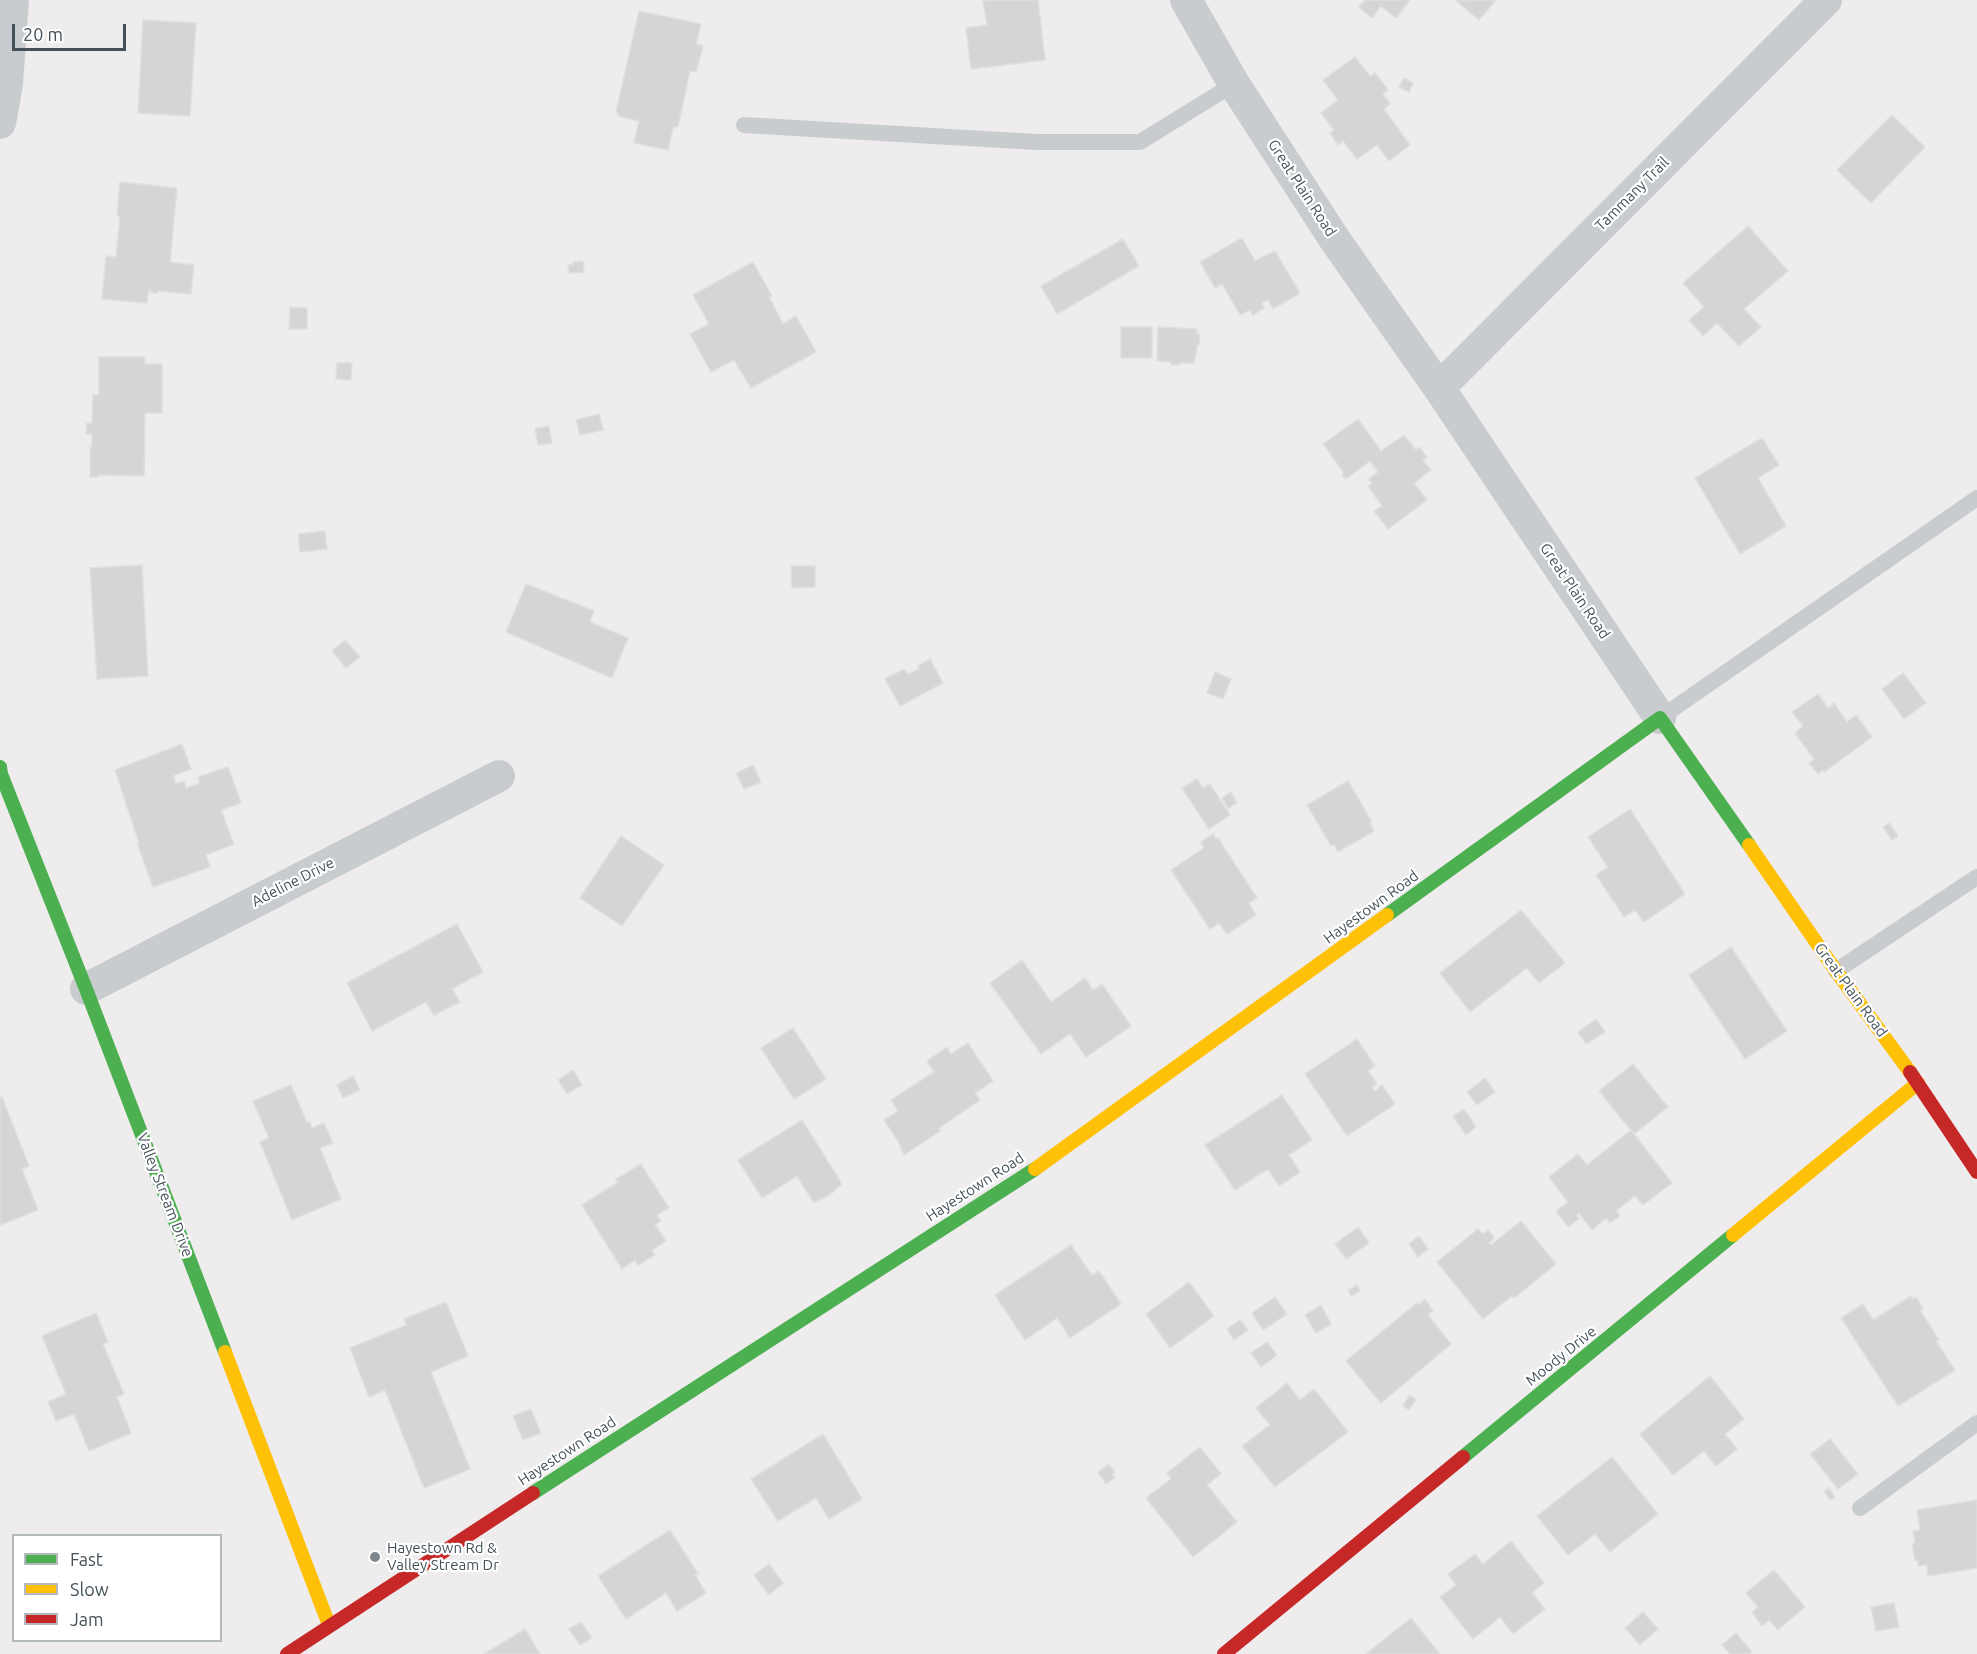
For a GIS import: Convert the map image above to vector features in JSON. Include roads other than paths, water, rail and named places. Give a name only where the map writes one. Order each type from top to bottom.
[{"type":"street","points":[[0,123],[7,84],[13,0]]},
{"type":"street","name":"Great Plain Road","points":[[1186,0],[1234,84],[1335,240],[1438,388],[1660,718],[1836,971],[1918,1083],[1977,1172]]},
{"type":"street","name":"Tammany Trail","points":[[1438,388],[1826,0]]},
{"type":"street","name":"Hayestown Road","points":[[287,1654],[1050,1159],[1660,718]]},
{"type":"street","name":"Valley Stream Drive","points":[[0,767],[329,1625]]},
{"type":"street","name":"Adeline Drive","points":[[86,988],[500,776]]},
{"type":"street","name":"Moody Drive","points":[[1224,1654],[1918,1083]]},
{"type":"lane","points":[[744,124],[1036,142],[1140,142],[1234,84]]},
{"type":"lane","points":[[1660,718],[1977,498]]},
{"type":"lane","points":[[1836,971],[1977,877]]},
{"type":"lane","points":[[1860,1508],[1977,1423]]},
{"type":"place","name":"Hayestown Rd & Valley Stream Dr","points":[[375,1557]]}]
